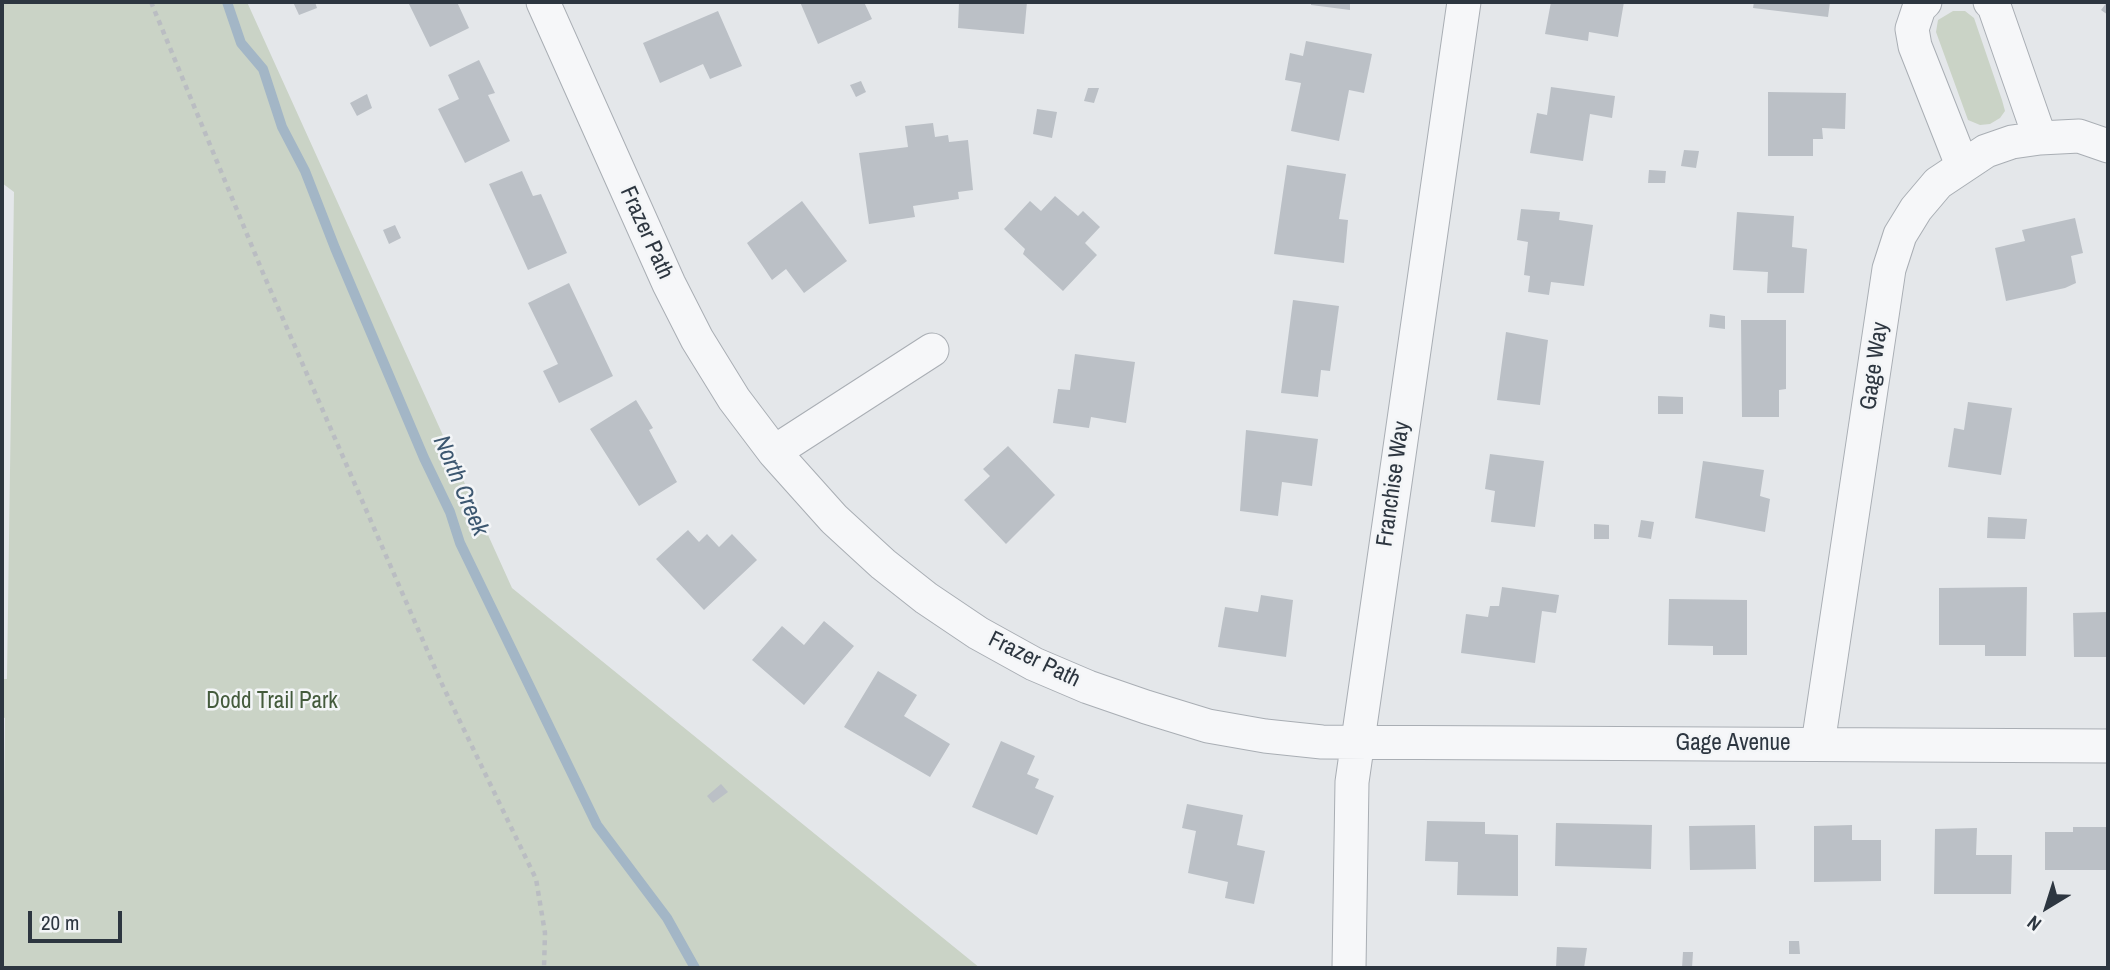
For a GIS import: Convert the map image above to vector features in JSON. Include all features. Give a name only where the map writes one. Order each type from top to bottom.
[{"type":"street","name":"Frazer Path","points":[[542,2],[663,271],[691,328],[734,399],[774,452],[834,519],[883,565],[978,633],[1034,664],[1088,687],[1208,726],[1265,736],[1357,743]]},
{"type":"street","name":"Franchise Way","points":[[1349,968],[1352,782],[1464,2]]},
{"type":"street","points":[[1925,2],[1919,8],[1912,30],[1915,46],[1962,165]]},
{"type":"street","points":[[1990,2],[1994,6],[2040,138]]},
{"type":"street","name":"Gage Way","points":[[1818,744],[1889,269],[1900,235],[1916,209],[1938,183],[1986,150],[2012,142],[2079,136],[2108,146]]},
{"type":"street","points":[[774,452],[932,350]]},
{"type":"street","name":"Gage Avenue","points":[[1357,743],[2108,746]]},
{"type":"path","points":[[151,2],[263,273],[441,682],[526,854],[536,879],[545,933],[544,968]]},
{"type":"green space","name":"Dodd Trail Park","points":[[2,2],[247,2],[512,588],[980,968],[2,968],[5,718],[2,717],[2,679],[7,679],[14,192],[2,183]]},
{"type":"green space","points":[[1953,11],[1965,11],[1974,18],[2002,100],[2005,111],[1990,124],[1980,125],[1968,120],[1936,32],[1938,20]]},
{"type":"building","points":[[293,2],[315,2],[317,8],[299,15]]},
{"type":"building","points":[[408,2],[457,2],[469,28],[430,47]]},
{"type":"building","points":[[800,2],[864,2],[872,19],[818,44]]},
{"type":"building","points":[[959,2],[1027,2],[1024,34],[958,28]]},
{"type":"building","points":[[1311,2],[1350,2],[1350,10],[1311,5]]},
{"type":"building","points":[[1551,2],[1624,2],[1618,37],[1589,32],[1588,41],[1545,34]]},
{"type":"building","points":[[1754,2],[1830,2],[1828,17],[1753,8]]},
{"type":"building","points":[[2108,2],[2108,15],[2101,10]]},
{"type":"building","points":[[718,11],[742,66],[710,79],[703,64],[660,83],[643,43]]},
{"type":"building","points":[[1306,41],[1372,54],[1364,93],[1349,90],[1339,141],[1291,131],[1301,83],[1285,80],[1290,53],[1303,56]]},
{"type":"building","points":[[479,60],[495,93],[488,95],[510,141],[465,163],[438,109],[459,99],[448,75]]},
{"type":"building","points":[[861,81],[866,92],[856,97],[850,85]]},
{"type":"building","points":[[1551,87],[1615,96],[1612,118],[1590,114],[1583,161],[1530,153],[1537,113],[1547,115]]},
{"type":"building","points":[[1088,88],[1099,88],[1094,103],[1084,101]]},
{"type":"building","points":[[1768,92],[1846,93],[1845,129],[1822,128],[1823,139],[1813,139],[1813,156],[1768,156]]},
{"type":"building","points":[[367,94],[372,108],[357,116],[350,103]]},
{"type":"building","points":[[1037,109],[1057,112],[1052,138],[1033,134]]},
{"type":"building","points":[[933,123],[935,137],[948,135],[949,142],[968,140],[973,190],[958,192],[959,199],[913,206],[915,217],[869,224],[859,153],[908,147],[905,126]]},
{"type":"building","points":[[1684,150],[1699,151],[1696,168],[1681,166]]},
{"type":"building","points":[[1287,165],[1346,174],[1339,219],[1348,220],[1344,263],[1274,254]]},
{"type":"building","points":[[1649,170],[1666,171],[1665,183],[1648,183]]},
{"type":"building","points":[[522,171],[533,196],[541,194],[567,253],[528,270],[489,184]]},
{"type":"building","points":[[1055,196],[1078,216],[1083,211],[1100,227],[1085,243],[1097,255],[1063,291],[1023,254],[1025,249],[1004,229],[1030,201],[1041,211]]},
{"type":"building","points":[[802,201],[847,261],[804,293],[786,269],[772,280],[747,243]]},
{"type":"building","points":[[1521,209],[1560,212],[1559,220],[1593,225],[1584,286],[1551,282],[1549,295],[1528,292],[1530,276],[1524,275],[1528,242],[1517,240]]},
{"type":"building","points":[[1737,212],[1794,216],[1792,247],[1807,249],[1804,293],[1767,293],[1768,272],[1733,270]]},
{"type":"building","points":[[2075,218],[2083,253],[2071,256],[2076,283],[2065,288],[2006,301],[1995,248],[2025,241],[2022,230]]},
{"type":"building","points":[[395,225],[401,238],[389,244],[383,230]]},
{"type":"building","points":[[569,283],[613,376],[559,403],[543,371],[558,364],[528,303]]},
{"type":"building","points":[[1293,300],[1339,306],[1330,371],[1321,370],[1318,397],[1281,393]]},
{"type":"building","points":[[1710,314],[1725,316],[1725,329],[1709,327]]},
{"type":"building","points":[[1741,320],[1786,320],[1786,389],[1779,390],[1779,417],[1742,417]]},
{"type":"building","points":[[1506,332],[1548,340],[1540,405],[1497,400]]},
{"type":"building","points":[[1075,354],[1135,362],[1126,423],[1091,417],[1089,428],[1053,423],[1058,389],[1070,390]]},
{"type":"building","points":[[1658,396],[1683,397],[1683,414],[1658,414]]},
{"type":"building","points":[[636,400],[653,428],[649,430],[677,482],[639,506],[590,429]]},
{"type":"building","points":[[1968,402],[2012,408],[2001,475],[1948,467],[1954,428],[1964,430]]},
{"type":"building","points":[[1246,430],[1318,439],[1312,486],[1282,482],[1278,516],[1240,511]]},
{"type":"building","points":[[1008,446],[1055,495],[1006,544],[964,500],[990,476],[983,469]]},
{"type":"building","points":[[1490,454],[1544,461],[1535,527],[1491,522],[1495,491],[1485,489]]},
{"type":"building","points":[[1703,461],[1764,470],[1760,496],[1770,499],[1765,532],[1695,518]]},
{"type":"building","points":[[1988,517],[2027,519],[2025,539],[1987,538]]},
{"type":"building","points":[[1641,520],[1654,522],[1651,539],[1638,537]]},
{"type":"building","points":[[1594,524],[1609,525],[1609,539],[1594,539]]},
{"type":"building","points":[[688,530],[699,542],[707,534],[719,547],[732,534],[757,560],[704,610],[656,559]]},
{"type":"building","points":[[1502,587],[1559,595],[1556,613],[1542,611],[1535,663],[1461,653],[1466,614],[1488,617],[1490,606],[1499,606]]},
{"type":"building","points":[[2027,587],[2026,656],[1985,656],[1985,645],[1939,645],[1939,588]]},
{"type":"building","points":[[1261,595],[1293,600],[1286,657],[1218,647],[1225,607],[1258,612]]},
{"type":"building","points":[[1669,599],[1747,600],[1747,655],[1713,655],[1713,646],[1668,645]]},
{"type":"building","points":[[2108,612],[2108,657],[2074,657],[2073,613]]},
{"type":"building","points":[[824,621],[854,646],[804,705],[752,660],[782,626],[804,645]]},
{"type":"building","points":[[878,671],[917,695],[904,716],[950,744],[930,777],[844,727]]},
{"type":"building","points":[[1001,741],[1035,756],[1027,774],[1039,779],[1035,788],[1054,796],[1037,835],[972,807]]},
{"type":"building","points":[[721,784],[728,792],[713,803],[707,796]]},
{"type":"building","points":[[1187,804],[1243,815],[1237,845],[1265,851],[1254,904],[1225,898],[1228,882],[1188,873],[1196,831],[1182,828]]},
{"type":"building","points":[[1427,821],[1485,822],[1485,834],[1518,835],[1518,896],[1457,895],[1458,862],[1425,861]]},
{"type":"building","points":[[1556,823],[1652,825],[1651,869],[1555,866]]},
{"type":"building","points":[[1755,825],[1756,869],[1690,870],[1689,826]]},
{"type":"building","points":[[1852,825],[1852,840],[1881,840],[1881,881],[1814,882],[1814,826]]},
{"type":"building","points":[[2073,827],[2108,827],[2108,870],[2045,870],[2045,832],[2073,832]]},
{"type":"building","points":[[1977,828],[1976,855],[2012,855],[2011,894],[1934,894],[1935,829]]},
{"type":"building","points":[[1789,941],[1799,941],[1800,954],[1789,954]]},
{"type":"building","points":[[1557,947],[1587,948],[1584,968],[1556,968]]},
{"type":"building","points":[[1683,952],[1693,952],[1692,968],[1682,968]]},
{"type":"waterway","name":"North Creek","points":[[227,2],[241,43],[263,69],[282,127],[305,171],[424,458],[450,512],[460,543],[597,825],[667,918],[695,968]]}]
